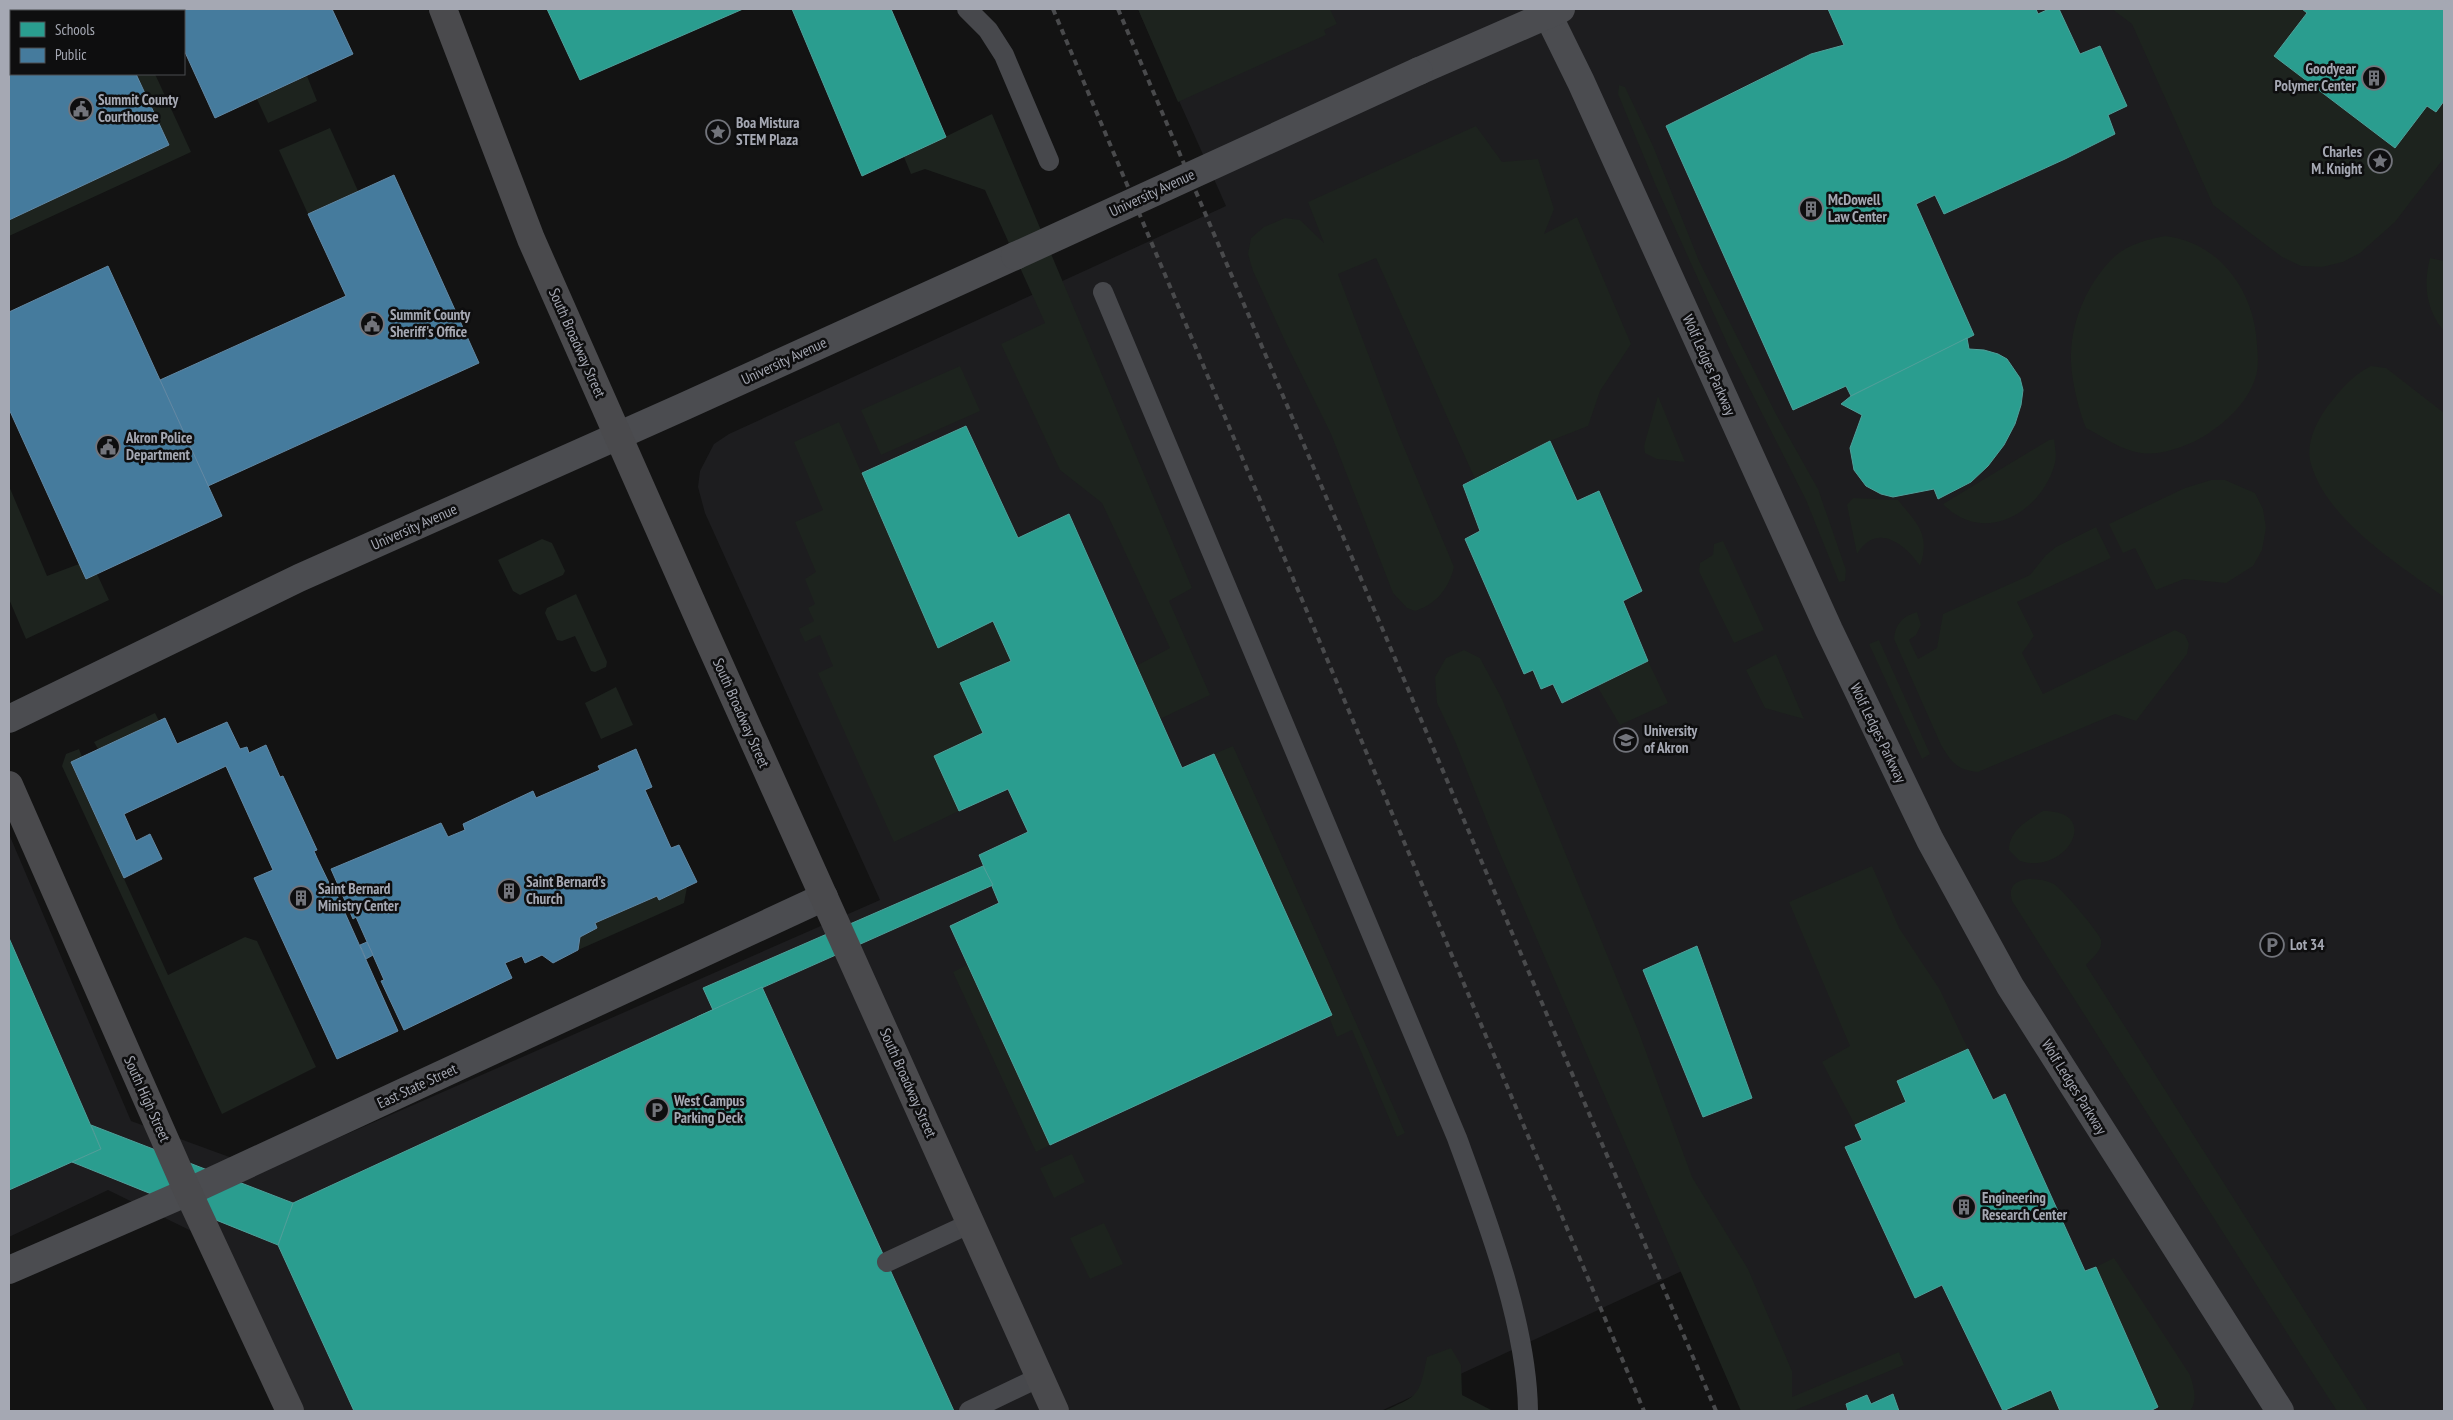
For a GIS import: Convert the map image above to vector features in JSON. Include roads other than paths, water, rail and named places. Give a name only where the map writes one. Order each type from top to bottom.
[{"type":"main road","name":"South Broadway Street","points":[[443,9],[532,239],[1055,1411]]},
{"type":"main road","name":"University Avenue","points":[[9,718],[299,578],[1015,256],[1419,71],[1554,12]]},
{"type":"main road","name":"Wolf Ledges Parkway","points":[[1554,12],[1581,82],[1833,639],[1930,840],[2010,986],[2280,1411]]},
{"type":"main road","name":"South High Street","points":[[9,785],[188,1192],[290,1411]]},
{"type":"main road","name":"East State Street","points":[[9,1270],[188,1192],[824,897]]},
{"type":"lane","points":[[967,9],[988,30],[1004,55],[1050,161]]},
{"type":"lane","points":[[1103,292],[1457,1138],[1491,1230],[1516,1325],[1528,1392],[1528,1411]]},
{"type":"lane","points":[[887,1262],[971,1222]]},
{"type":"lane","points":[[969,1411],[1040,1377]]},
{"type":"railway","points":[[1053,9],[1644,1411]]},
{"type":"railway","points":[[1118,9],[1716,1411]]},
{"type":"place","name":"Goodyear Polymer Center","points":[[2374,78]]},
{"type":"place","name":"Summit County Courthouse","points":[[81,109]]},
{"type":"place","name":"Boa Mistura STEM Plaza","points":[[718,132]]},
{"type":"place","name":"Charles M. Knight","points":[[2380,161]]},
{"type":"place","name":"McDowell Law Center","points":[[1811,209]]},
{"type":"place","name":"Summit County Sheriff's Office","points":[[372,324]]},
{"type":"place","name":"Akron Police Department","points":[[108,447]]},
{"type":"place","name":"University of Akron","points":[[1626,740]]},
{"type":"place","name":"Saint Bernard’s Church","points":[[509,891]]},
{"type":"place","name":"Saint Bernard Ministry Center","points":[[301,898]]},
{"type":"place","name":"Lot 34","points":[[2272,945]]},
{"type":"place","name":"West Campus Parking Deck","points":[[657,1110]]},
{"type":"place","name":"Engineering Research Center","points":[[1964,1207]]}]
